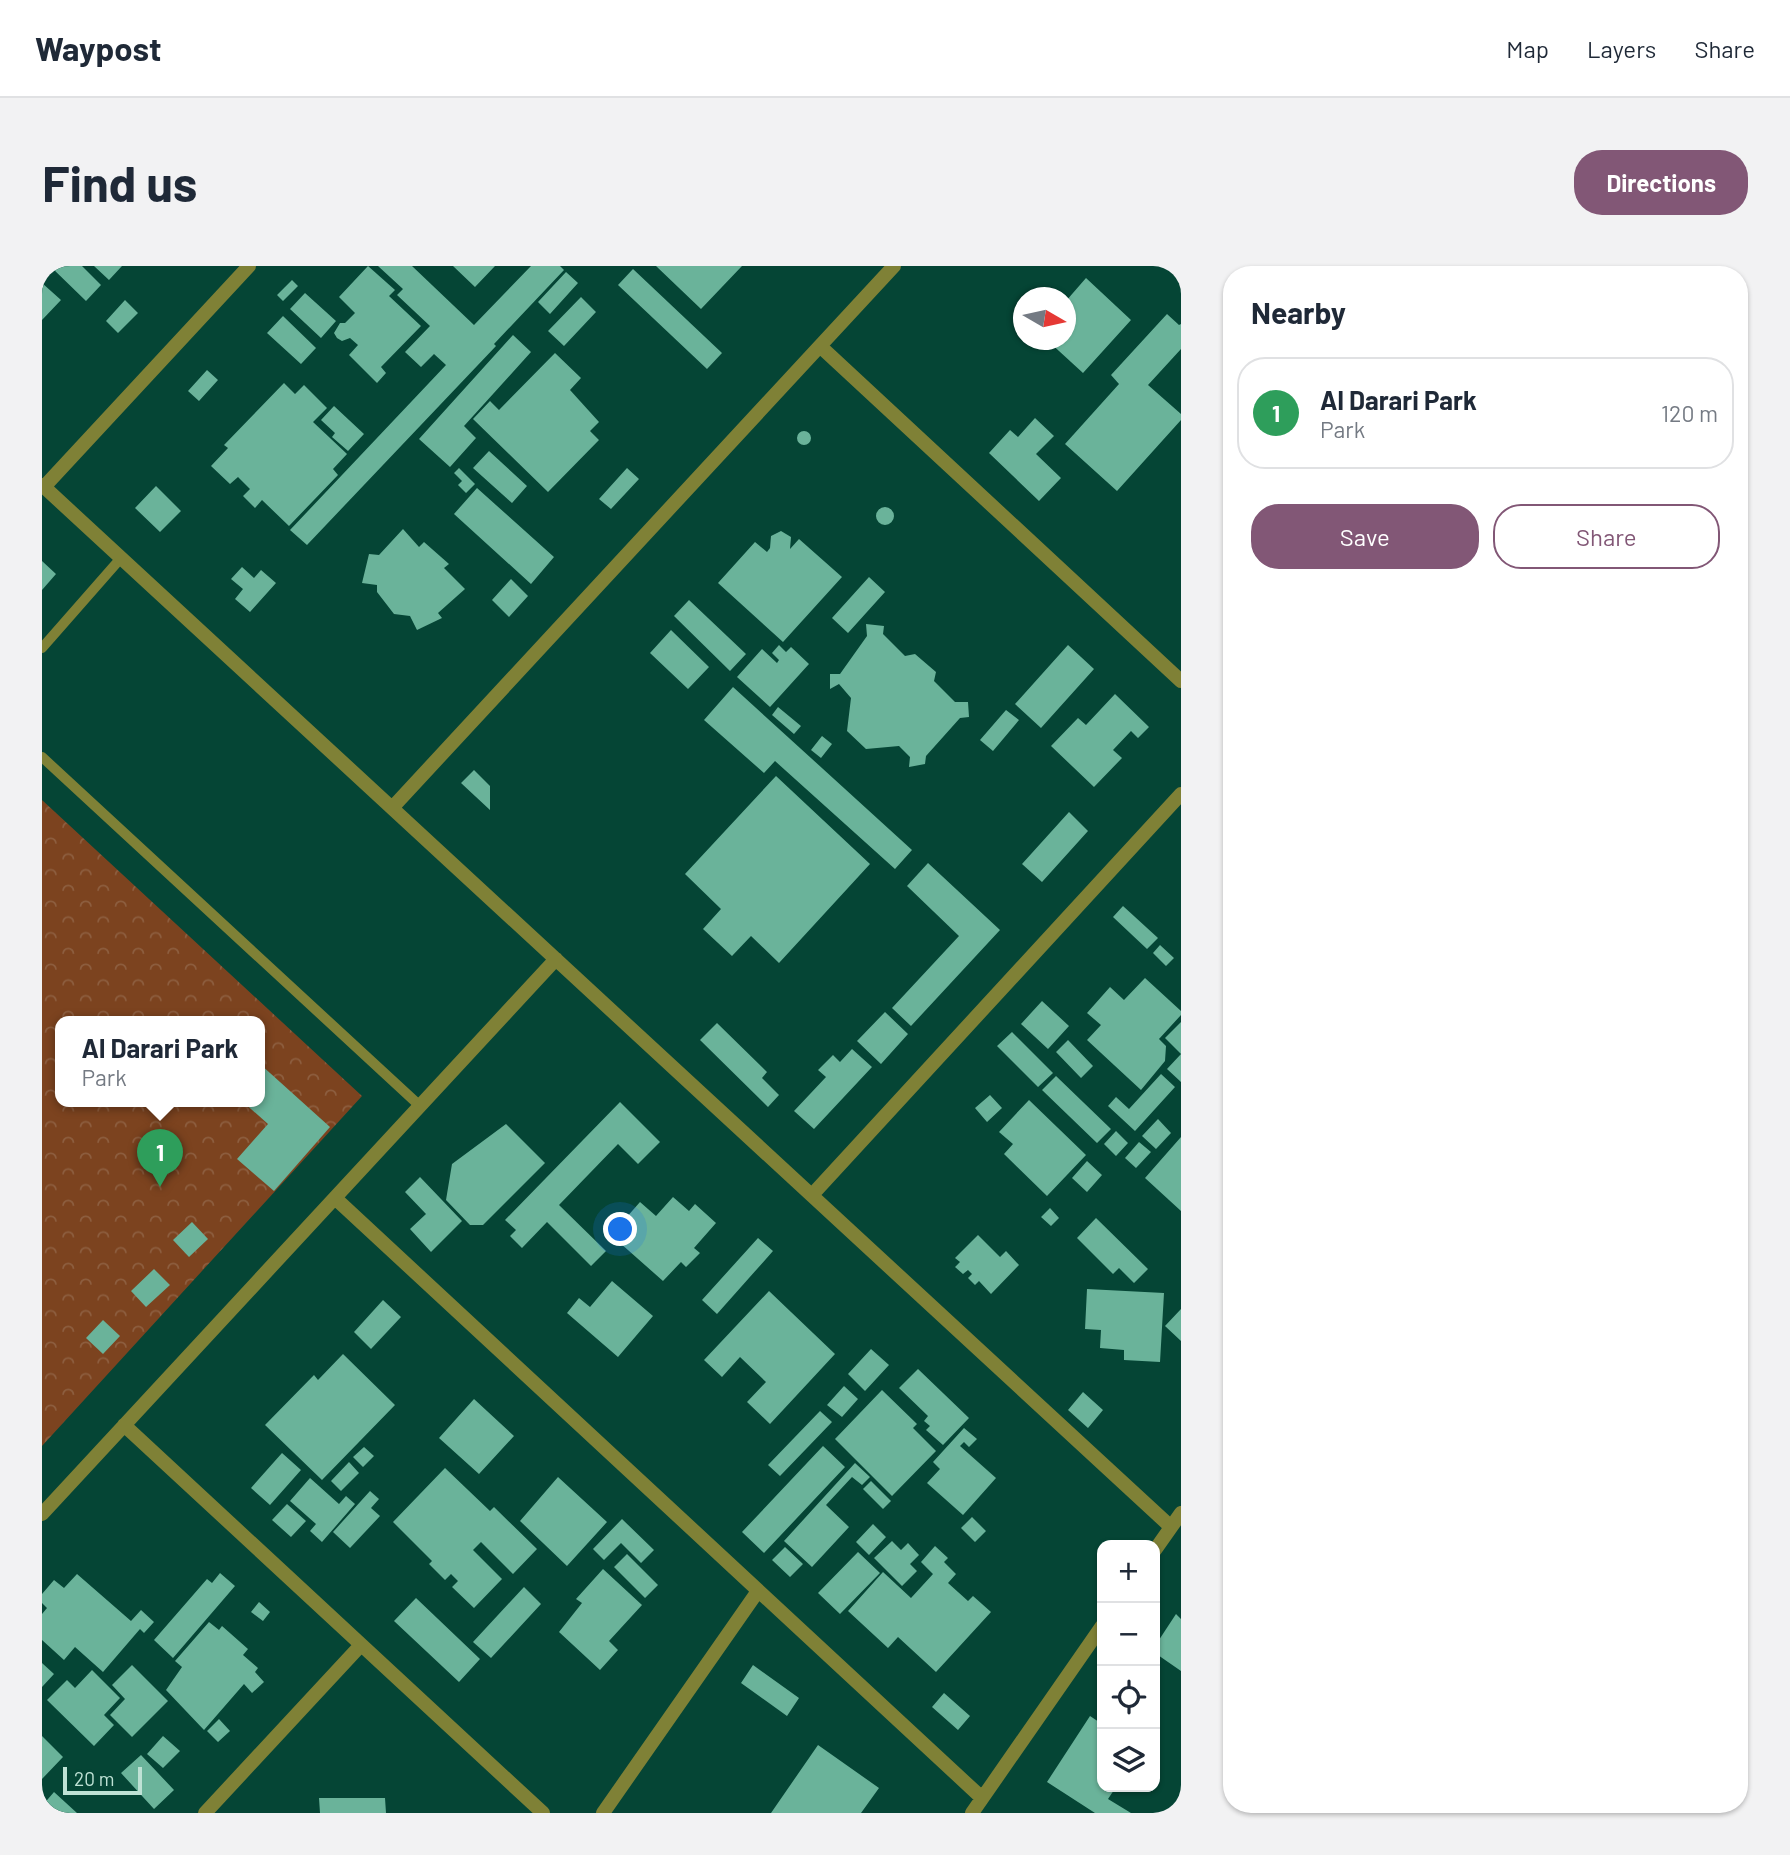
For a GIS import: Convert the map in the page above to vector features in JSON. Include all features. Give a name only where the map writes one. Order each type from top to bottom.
[{"type":"street","points":[[249,266],[43,486],[1171,1527]]},
{"type":"street","points":[[392,808],[894,266]]},
{"type":"street","points":[[821,347],[1181,681]]},
{"type":"street","points":[[812,1195],[1181,793]]},
{"type":"street","points":[[42,1514],[556,959]]},
{"type":"street","points":[[335,1198],[982,1798]]},
{"type":"street","points":[[124,1425],[543,1813]]},
{"type":"street","points":[[1160,1543],[1181,1513]]},
{"type":"street","points":[[603,1813],[758,1591]]},
{"type":"street","points":[[972,1813],[1097,1633]]},
{"type":"street","points":[[205,1813],[361,1645]]},
{"type":"lane","points":[[42,648],[121,558]]},
{"type":"lane","points":[[42,757],[420,1106]]},
{"type":"green space","points":[[42,800],[362,1096],[42,1446]]},
{"type":"building","points":[[50,266],[82,266],[101,285],[86,301]]},
{"type":"building","points":[[94,266],[122,266],[109,280]]},
{"type":"building","points":[[368,266],[395,290],[389,296],[421,326],[381,367],[386,373],[377,383],[349,355],[358,345],[350,338],[342,341],[334,333],[340,323],[345,323],[355,313],[339,297]]},
{"type":"building","points":[[378,266],[412,266],[474,325],[531,266],[560,266],[564,270],[494,344],[496,346],[307,545],[290,530],[446,365],[434,354],[421,367],[405,352],[430,326],[397,295],[403,289]]},
{"type":"building","points":[[453,266],[495,266],[475,287]]},
{"type":"building","points":[[656,266],[742,266],[701,309]]},
{"type":"building","points":[[633,269],[722,353],[707,369],[618,285]]},
{"type":"building","points":[[566,272],[578,283],[550,314],[538,302]]},
{"type":"building","points":[[1086,278],[1131,320],[1083,373],[1058,350],[1076,350],[1076,290]]},
{"type":"building","points":[[292,280],[298,286],[283,301],[277,295]]},
{"type":"building","points":[[42,283],[61,300],[42,320]]},
{"type":"building","points":[[305,293],[336,321],[321,338],[290,309]]},
{"type":"building","points":[[581,297],[596,312],[564,346],[548,331]]},
{"type":"building","points":[[125,300],[138,313],[118,333],[106,321]]},
{"type":"building","points":[[1167,314],[1181,324],[1181,349],[1148,385],[1181,414],[1181,420],[1117,491],[1065,444],[1119,384],[1111,375]]},
{"type":"building","points":[[283,316],[316,348],[301,364],[267,333]]},
{"type":"building","points":[[513,335],[531,352],[464,426],[476,438],[450,467],[419,439]]},
{"type":"building","points":[[555,353],[581,378],[570,390],[599,422],[590,431],[599,440],[548,492],[473,419],[490,401],[499,410]]},
{"type":"building","points":[[207,370],[218,380],[199,401],[188,391]]},
{"type":"building","points":[[284,383],[295,394],[304,385],[327,408],[313,422],[347,454],[333,469],[338,475],[289,526],[262,500],[255,508],[243,496],[250,489],[238,477],[230,484],[211,466],[228,448],[224,445]]},
{"type":"building","points":[[334,406],[364,434],[348,451],[332,437],[335,433],[321,420]]},
{"type":"building","points":[[1035,418],[1054,436],[1036,454],[1061,478],[1039,501],[989,453],[1010,430],[1018,437]]},
{"type":"building","points":[[801,431],[807,431],[811,438],[807,445],[801,445],[797,441],[797,435]]},
{"type":"building","points":[[489,451],[527,486],[512,503],[473,468]]},
{"type":"building","points":[[459,468],[475,484],[466,493],[458,485],[462,481],[454,473]]},
{"type":"building","points":[[627,468],[639,479],[611,509],[599,499]]},
{"type":"building","points":[[156,486],[181,511],[160,532],[135,508]]},
{"type":"building","points":[[477,488],[554,557],[531,584],[454,514]]},
{"type":"building","points":[[885,507],[891,510],[894,516],[891,522],[885,525],[879,522],[876,516],[879,510]]},
{"type":"building","points":[[403,529],[419,547],[424,542],[449,564],[444,568],[465,589],[438,613],[442,618],[417,630],[410,616],[394,614],[377,592],[377,585],[362,583],[369,554],[379,555]]},
{"type":"building","points":[[781,531],[791,537],[790,549],[799,539],[842,577],[783,642],[718,583],[755,542],[767,552],[771,536]]},
{"type":"building","points":[[42,561],[56,574],[42,590]]},
{"type":"building","points":[[242,567],[254,578],[261,570],[276,583],[250,612],[235,599],[243,589],[231,579]]},
{"type":"building","points":[[869,577],[885,592],[848,633],[832,618]]},
{"type":"building","points":[[511,579],[528,596],[509,617],[492,600]]},
{"type":"building","points":[[689,600],[746,654],[730,671],[674,616]]},
{"type":"building","points":[[866,624],[884,626],[883,634],[905,656],[915,654],[936,672],[934,681],[955,702],[968,702],[969,717],[960,718],[926,756],[925,764],[909,767],[910,757],[899,746],[866,749],[847,731],[851,698],[839,684],[830,689],[830,674],[840,674],[867,636]]},
{"type":"building","points":[[671,630],[709,667],[688,689],[650,653]]},
{"type":"building","points":[[779,645],[786,652],[791,647],[809,664],[770,707],[737,677],[762,649],[777,663],[779,660],[772,653]]},
{"type":"building","points":[[1068,645],[1094,669],[1041,728],[1015,704]]},
{"type":"building","points":[[733,687],[912,850],[895,869],[775,761],[764,773],[704,720]]},
{"type":"building","points":[[1115,694],[1149,727],[1138,738],[1131,731],[1113,750],[1122,758],[1094,787],[1051,746],[1078,718],[1086,725]]},
{"type":"building","points":[[778,707],[801,726],[794,734],[772,715]]},
{"type":"building","points":[[1006,710],[1019,720],[993,751],[980,740]]},
{"type":"building","points":[[822,736],[832,744],[821,758],[811,750]]},
{"type":"building","points":[[474,770],[490,786],[490,810],[461,783]]},
{"type":"building","points":[[776,776],[870,864],[779,963],[751,936],[732,956],[703,929],[721,909],[685,874]]},
{"type":"building","points":[[1069,812],[1088,831],[1042,882],[1022,864]]},
{"type":"building","points":[[928,863],[1000,930],[911,1026],[892,1008],[959,936],[907,886]]},
{"type":"building","points":[[1123,906],[1158,938],[1147,949],[1113,917]]},
{"type":"building","points":[[1160,945],[1174,958],[1166,966],[1153,953]]},
{"type":"building","points":[[1145,978],[1181,1011],[1181,1015],[1159,1039],[1166,1046],[1165,1061],[1141,1090],[1087,1040],[1101,1025],[1087,1013],[1110,987],[1124,1000]]},
{"type":"building","points":[[1042,1001],[1069,1026],[1048,1049],[1021,1024]]},
{"type":"building","points":[[885,1012],[908,1034],[881,1064],[857,1041]]},
{"type":"building","points":[[1181,1022],[1181,1054],[1165,1038]]},
{"type":"building","points":[[717,1023],[767,1072],[762,1078],[779,1095],[768,1107],[700,1040]]},
{"type":"building","points":[[1012,1032],[1053,1073],[1038,1087],[997,1046]]},
{"type":"building","points":[[1068,1040],[1093,1066],[1081,1078],[1056,1052]]},
{"type":"building","points":[[852,1049],[872,1067],[814,1129],[794,1111],[826,1077],[818,1070],[833,1055],[840,1062]]},
{"type":"building","points":[[1181,1054],[1181,1082],[1167,1069]]},
{"type":"building","points":[[265,1068],[330,1127],[274,1191],[237,1159],[268,1124],[249,1107],[265,1107]]},
{"type":"building","points":[[1161,1074],[1175,1087],[1135,1131],[1108,1106],[1116,1097],[1129,1109]]},
{"type":"building","points":[[1056,1076],[1111,1129],[1097,1143],[1042,1090]]},
{"type":"building","points":[[990,1095],[1002,1108],[987,1122],[975,1108]]},
{"type":"building","points":[[1029,1100],[1086,1155],[1047,1196],[1004,1154],[1013,1144],[999,1132]]},
{"type":"building","points":[[620,1102],[660,1142],[638,1164],[618,1144],[559,1205],[606,1251],[591,1266],[547,1222],[522,1248],[510,1236],[516,1230],[505,1220]]},
{"type":"building","points":[[1158,1119],[1171,1133],[1156,1149],[1142,1136]]},
{"type":"building","points":[[506,1124],[545,1163],[483,1225],[470,1225],[446,1200],[452,1164]]},
{"type":"building","points":[[1116,1131],[1128,1143],[1116,1156],[1104,1144]]},
{"type":"building","points":[[1181,1137],[1181,1211],[1145,1178]]},
{"type":"building","points":[[1139,1142],[1151,1152],[1136,1168],[1125,1158]]},
{"type":"building","points":[[1087,1161],[1102,1175],[1087,1192],[1072,1178]]},
{"type":"building","points":[[420,1177],[462,1221],[431,1252],[410,1229],[426,1214],[405,1192]]},
{"type":"building","points":[[673,1197],[689,1211],[695,1204],[716,1223],[694,1248],[700,1253],[686,1267],[681,1262],[663,1281],[611,1235],[640,1202],[656,1216]]},
{"type":"building","points":[[1050,1208],[1059,1218],[1051,1226],[1041,1217]]},
{"type":"building","points":[[1096,1218],[1148,1269],[1134,1283],[1119,1268],[1113,1274],[1077,1238]]},
{"type":"building","points":[[192,1222],[208,1239],[189,1257],[173,1240]]},
{"type":"building","points":[[978,1235],[1000,1257],[1006,1251],[1019,1265],[991,1294],[979,1281],[975,1285],[968,1278],[972,1274],[968,1270],[963,1274],[955,1267],[960,1262],[955,1258]]},
{"type":"building","points":[[758,1238],[773,1251],[717,1314],[702,1300]]},
{"type":"building","points":[[154,1269],[170,1285],[146,1307],[131,1291]]},
{"type":"building","points":[[612,1281],[653,1316],[618,1357],[567,1313],[579,1298],[590,1307]]},
{"type":"building","points":[[1087,1289],[1164,1293],[1160,1362],[1124,1360],[1124,1350],[1100,1348],[1101,1330],[1085,1329]]},
{"type":"building","points":[[769,1291],[835,1354],[770,1424],[747,1402],[766,1382],[740,1357],[722,1377],[704,1360]]},
{"type":"building","points":[[383,1300],[401,1317],[371,1349],[354,1332]]},
{"type":"building","points":[[1181,1309],[1181,1341],[1165,1326]]},
{"type":"building","points":[[103,1320],[120,1336],[103,1354],[86,1338]]},
{"type":"building","points":[[871,1349],[889,1365],[865,1391],[848,1374]]},
{"type":"building","points":[[343,1354],[395,1405],[322,1480],[265,1425],[314,1375],[318,1380]]},
{"type":"building","points":[[918,1369],[969,1418],[943,1445],[926,1430],[930,1426],[924,1421],[928,1416],[899,1388]]},
{"type":"building","points":[[844,1386],[858,1399],[842,1417],[827,1405]]},
{"type":"building","points":[[882,1390],[917,1424],[913,1428],[936,1451],[892,1496],[835,1439]]},
{"type":"building","points":[[1083,1392],[1103,1410],[1088,1428],[1068,1410]]},
{"type":"building","points":[[474,1399],[514,1436],[479,1474],[439,1438]]},
{"type":"building","points":[[820,1411],[832,1422],[780,1476],[768,1465]]},
{"type":"building","points":[[964,1428],[977,1439],[969,1447],[964,1442],[960,1446],[996,1478],[963,1515],[927,1483],[940,1469],[933,1462]]},
{"type":"building","points":[[823,1446],[845,1467],[764,1553],[742,1532]]},
{"type":"building","points":[[364,1447],[374,1456],[363,1467],[353,1457]]},
{"type":"building","points":[[282,1453],[301,1470],[270,1505],[251,1488]]},
{"type":"building","points":[[349,1462],[359,1473],[341,1491],[331,1481]]},
{"type":"building","points":[[855,1463],[870,1477],[862,1485],[852,1477],[826,1505],[849,1527],[812,1567],[784,1541]]},
{"type":"building","points":[[445,1468],[490,1511],[494,1507],[537,1549],[513,1574],[481,1542],[473,1550],[502,1579],[474,1608],[452,1587],[458,1581],[451,1574],[445,1580],[429,1564],[432,1561],[393,1522]]},
{"type":"building","points":[[558,1477],[607,1522],[567,1566],[520,1521]]},
{"type":"building","points":[[310,1478],[339,1504],[346,1496],[355,1504],[322,1542],[310,1531],[316,1524],[290,1501]]},
{"type":"building","points":[[871,1481],[891,1501],[883,1509],[863,1489]]},
{"type":"building","points":[[370,1491],[379,1499],[371,1508],[380,1516],[350,1548],[333,1532]]},
{"type":"building","points":[[287,1504],[306,1521],[291,1537],[272,1520]]},
{"type":"building","points":[[972,1517],[986,1531],[975,1542],[961,1528]]},
{"type":"building","points":[[622,1519],[654,1550],[641,1563],[621,1543],[604,1560],[593,1549]]},
{"type":"building","points":[[873,1524],[886,1537],[869,1555],[856,1542]]},
{"type":"building","points":[[892,1541],[901,1550],[908,1543],[919,1555],[910,1564],[917,1571],[902,1586],[874,1558]]},
{"type":"building","points":[[935,1546],[948,1558],[944,1562],[956,1574],[948,1583],[968,1601],[973,1596],[991,1612],[936,1672],[898,1637],[888,1648],[848,1611],[883,1572],[911,1598],[933,1574],[921,1562]]},
{"type":"building","points":[[785,1547],[803,1564],[790,1577],[772,1560]]},
{"type":"building","points":[[858,1552],[880,1573],[840,1614],[818,1593]]},
{"type":"building","points":[[627,1554],[658,1585],[645,1598],[614,1567]]},
{"type":"building","points":[[603,1569],[642,1605],[609,1641],[618,1650],[600,1670],[559,1632],[582,1603],[576,1599]]},
{"type":"building","points":[[220,1573],[235,1586],[173,1658],[154,1640],[207,1579],[212,1583]]},
{"type":"building","points":[[77,1574],[131,1621],[141,1610],[154,1622],[144,1633],[140,1629],[103,1672],[75,1647],[64,1660],[42,1640],[42,1614],[47,1608],[42,1603],[42,1594],[54,1580],[64,1588]]},
{"type":"building","points":[[524,1587],[541,1604],[491,1658],[473,1642]]},
{"type":"building","points":[[416,1598],[480,1659],[459,1682],[394,1621]]},
{"type":"building","points":[[259,1602],[270,1612],[263,1621],[251,1612]]},
{"type":"building","points":[[1176,1614],[1181,1619],[1181,1671],[1160,1656],[1160,1638]]},
{"type":"building","points":[[209,1622],[219,1630],[222,1626],[248,1649],[243,1655],[258,1668],[255,1672],[264,1682],[252,1693],[244,1684],[204,1730],[166,1690],[182,1667],[175,1661]]},
{"type":"building","points":[[42,1663],[54,1674],[42,1687]]},
{"type":"building","points":[[132,1665],[168,1701],[132,1737],[110,1715],[125,1699],[112,1685]]},
{"type":"building","points":[[753,1665],[799,1698],[787,1716],[741,1683]]},
{"type":"building","points":[[92,1670],[120,1698],[104,1715],[114,1725],[94,1746],[47,1700],[67,1680],[75,1688]]},
{"type":"building","points":[[944,1693],[970,1716],[958,1730],[932,1707]]},
{"type":"building","points":[[1090,1716],[1097,1721],[1097,1792],[1113,1792],[1108,1799],[1131,1813],[1095,1813],[1047,1782]]},
{"type":"building","points":[[219,1719],[230,1731],[218,1742],[207,1731]]},
{"type":"building","points":[[42,1736],[63,1757],[42,1779]]},
{"type":"building","points":[[163,1736],[180,1751],[163,1768],[147,1754]]},
{"type":"building","points":[[818,1745],[879,1788],[861,1813],[771,1813]]},
{"type":"building","points":[[141,1755],[174,1790],[154,1809],[121,1773]]},
{"type":"building","points":[[54,1792],[77,1813],[49,1813],[42,1806]]},
{"type":"building","points":[[319,1798],[385,1798],[386,1813],[320,1813]]},
{"type":"place","name":"Al Darari Park","points":[[160,1187]]}]
